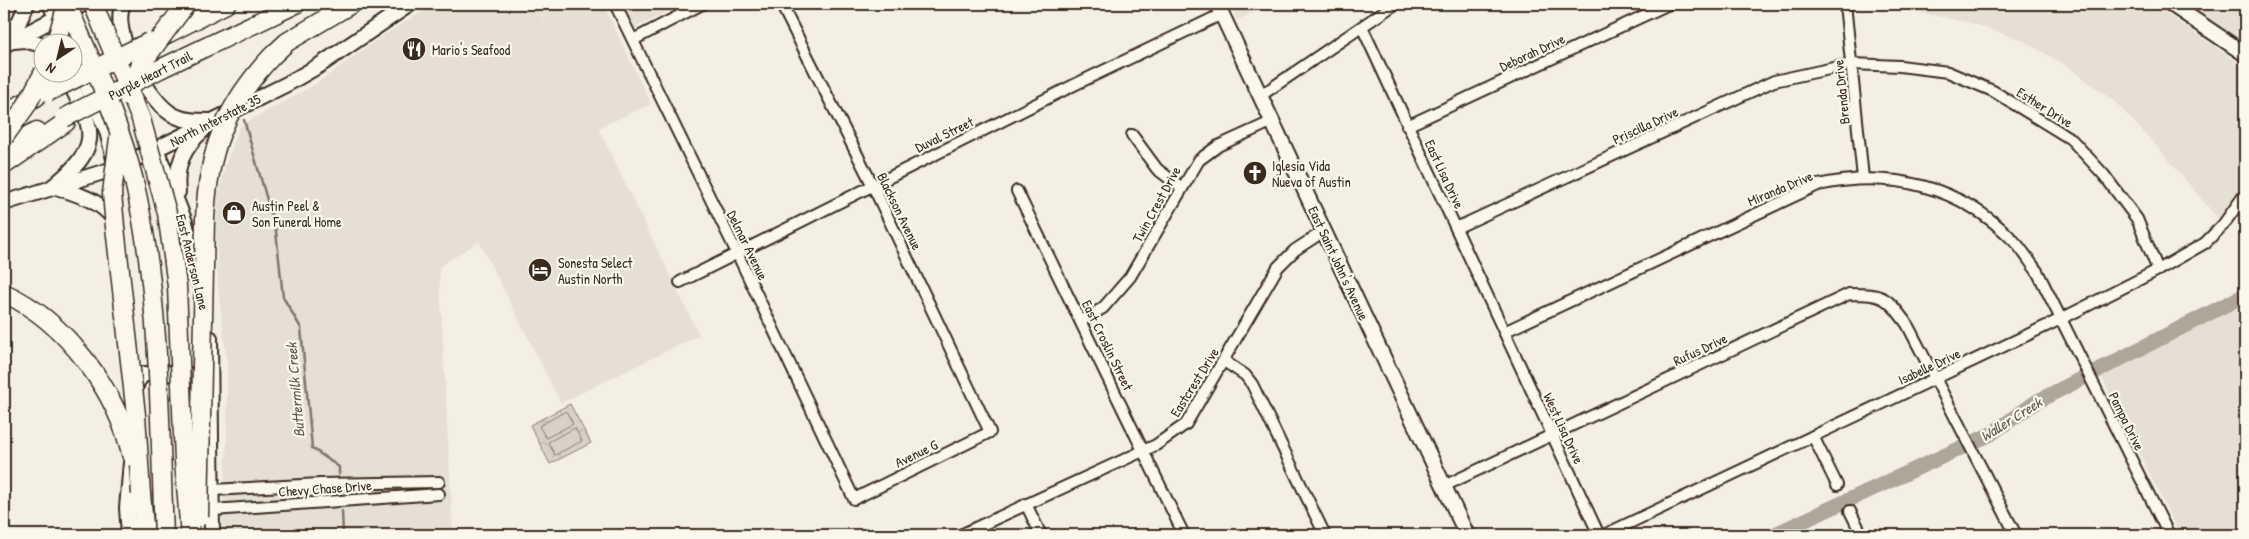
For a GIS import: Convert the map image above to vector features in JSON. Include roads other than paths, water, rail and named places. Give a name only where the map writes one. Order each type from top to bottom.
[{"type":"highway","points":[[93,4],[142,119],[157,172],[168,222],[177,286],[184,461],[190,535]]},
{"type":"highway","points":[[145,535],[136,415],[115,227],[114,172],[123,112],[139,67],[186,4]]},
{"type":"highway","points":[[4,113],[226,4]]},
{"type":"highway","name":"Purple Heart Trail","points":[[4,148],[65,120],[162,68],[296,4]]},
{"type":"highway","points":[[197,535],[206,191],[214,150],[222,126],[237,99],[272,56],[287,42],[351,4]]},
{"type":"highway","points":[[58,32],[63,8]]},
{"type":"highway","points":[[63,8],[104,90],[134,180],[151,269],[164,535]]},
{"type":"highway","points":[[4,137],[26,106],[39,82]]},
{"type":"highway","points":[[4,165],[65,120]]},
{"type":"highway","points":[[4,293],[58,331],[81,354],[100,380],[117,412],[131,450],[141,494]]},
{"type":"main road","points":[[6,41],[19,22],[27,4]]},
{"type":"main road","points":[[50,4],[63,8]]},
{"type":"main road","points":[[6,41],[63,8],[83,4]]},
{"type":"main road","name":"East Anderson Lane","points":[[100,4],[185,222],[205,306],[211,360],[212,535]]},
{"type":"main road","points":[[123,4],[120,17],[120,31],[125,46],[151,94],[159,104],[180,118],[195,121],[214,120]]},
{"type":"main road","name":"North Interstate 35","points":[[4,203],[53,186],[116,168],[156,149],[320,65],[410,4]]},
{"type":"main road","points":[[2171,4],[2245,54]]},
{"type":"main road","points":[[63,8],[67,32]]},
{"type":"main road","name":"East Saint John's Avenue","points":[[1220,9],[1467,535]]},
{"type":"main road","points":[[6,41],[24,40],[32,42]]},
{"type":"main road","points":[[82,75],[107,131],[116,168],[120,229],[135,365],[133,399],[135,430],[127,508],[129,535]]},
{"type":"main road","points":[[53,186],[74,169],[90,144],[91,131],[69,82]]},
{"type":"main road","points":[[185,222],[176,174],[189,145],[214,120]]},
{"type":"main road","points":[[53,186],[96,202],[107,210],[120,229]]},
{"type":"main road","points":[[133,399],[137,382],[143,374],[189,374],[198,377],[202,381],[210,403]]},
{"type":"street","name":"Delmar Avenue","points":[[615,4],[738,253],[854,499]]},
{"type":"street","points":[[633,40],[702,4]]},
{"type":"street","name":"Blackson Avenue","points":[[781,4],[873,186],[990,432]]},
{"type":"street","points":[[1260,96],[1396,4]]},
{"type":"street","name":"Deborah Drive","points":[[1407,126],[1669,4]]},
{"type":"street","name":"Brenda Drive","points":[[1845,4],[1863,178]]},
{"type":"street","name":"Duval Street","points":[[680,282],[1220,9]]},
{"type":"street","name":"East Lisa Drive","points":[[1362,27],[1504,332]]},
{"type":"street","name":"Priscilla Drive","points":[[1456,228],[1774,81],[1852,64]]},
{"type":"street","name":"Esther Drive","points":[[1852,64],[1900,66],[1948,72],[1993,91],[2071,139],[2104,175],[2137,219],[2158,270]]},
{"type":"street","name":"Twin Crest Drive","points":[[1081,321],[1103,308],[1130,277],[1192,168],[1207,154],[1273,122]]},
{"type":"street","points":[[1132,135],[1157,169],[1182,188]]},
{"type":"street","name":"Miranda Drive","points":[[1504,332],[1797,193],[1818,185],[1863,178],[1894,179],[1922,184],[1974,207],[2015,242],[2037,271],[2061,319]]},
{"type":"street","name":"East Croslin Street","points":[[1017,191],[1184,535]]},
{"type":"street","name":"Isabelle Drive","points":[[1604,535],[2061,319],[2158,270],[2205,243],[2226,222],[2245,194]]},
{"type":"street","name":"Eastcrest Drive","points":[[960,535],[1156,445],[1186,424],[1278,267],[1295,250],[1324,231]]},
{"type":"street","name":"Rufus Drive","points":[[1444,486],[1849,294],[1875,294],[1890,302],[1907,324],[2016,535]]},
{"type":"street","name":"Pampa Drive","points":[[2061,319],[2169,535]]},
{"type":"street","name":"West Lisa Drive","points":[[1504,332],[1599,535]]},
{"type":"street","points":[[1224,361],[1245,376],[1252,384],[1324,535]]},
{"type":"street","name":"Avenue G","points":[[854,499],[990,432]]},
{"type":"street","points":[[1813,436],[1837,485]]},
{"type":"street","name":"Chevy Chase Drive","points":[[213,490],[320,484],[439,482]]},
{"type":"street","name":"Chevy Chase Drive","points":[[213,510],[439,494]]},
{"type":"street","points":[[1026,504],[1041,535]]},
{"type":"street","points":[[1850,511],[1862,535]]},
{"type":"waterway","name":"Buttermilk Creek","points":[[244,120],[276,231],[283,297],[301,328],[312,448],[339,467],[339,474]]},
{"type":"waterway","name":"Waller Creek","points":[[1773,535],[1991,434],[2036,402],[2245,295]]},
{"type":"waterway","name":"Buttermilk Creek","points":[[342,511],[343,535]]},
{"type":"place","name":"Mario's Seafood","points":[[414,49]]},
{"type":"place","name":"Iglesia Vida Nueva of Austin","points":[[1255,173]]},
{"type":"place","name":"Austin Peel & Son Funeral Home","points":[[234,213]]},
{"type":"place","name":"Sonesta Select Austin North","points":[[540,270]]}]
